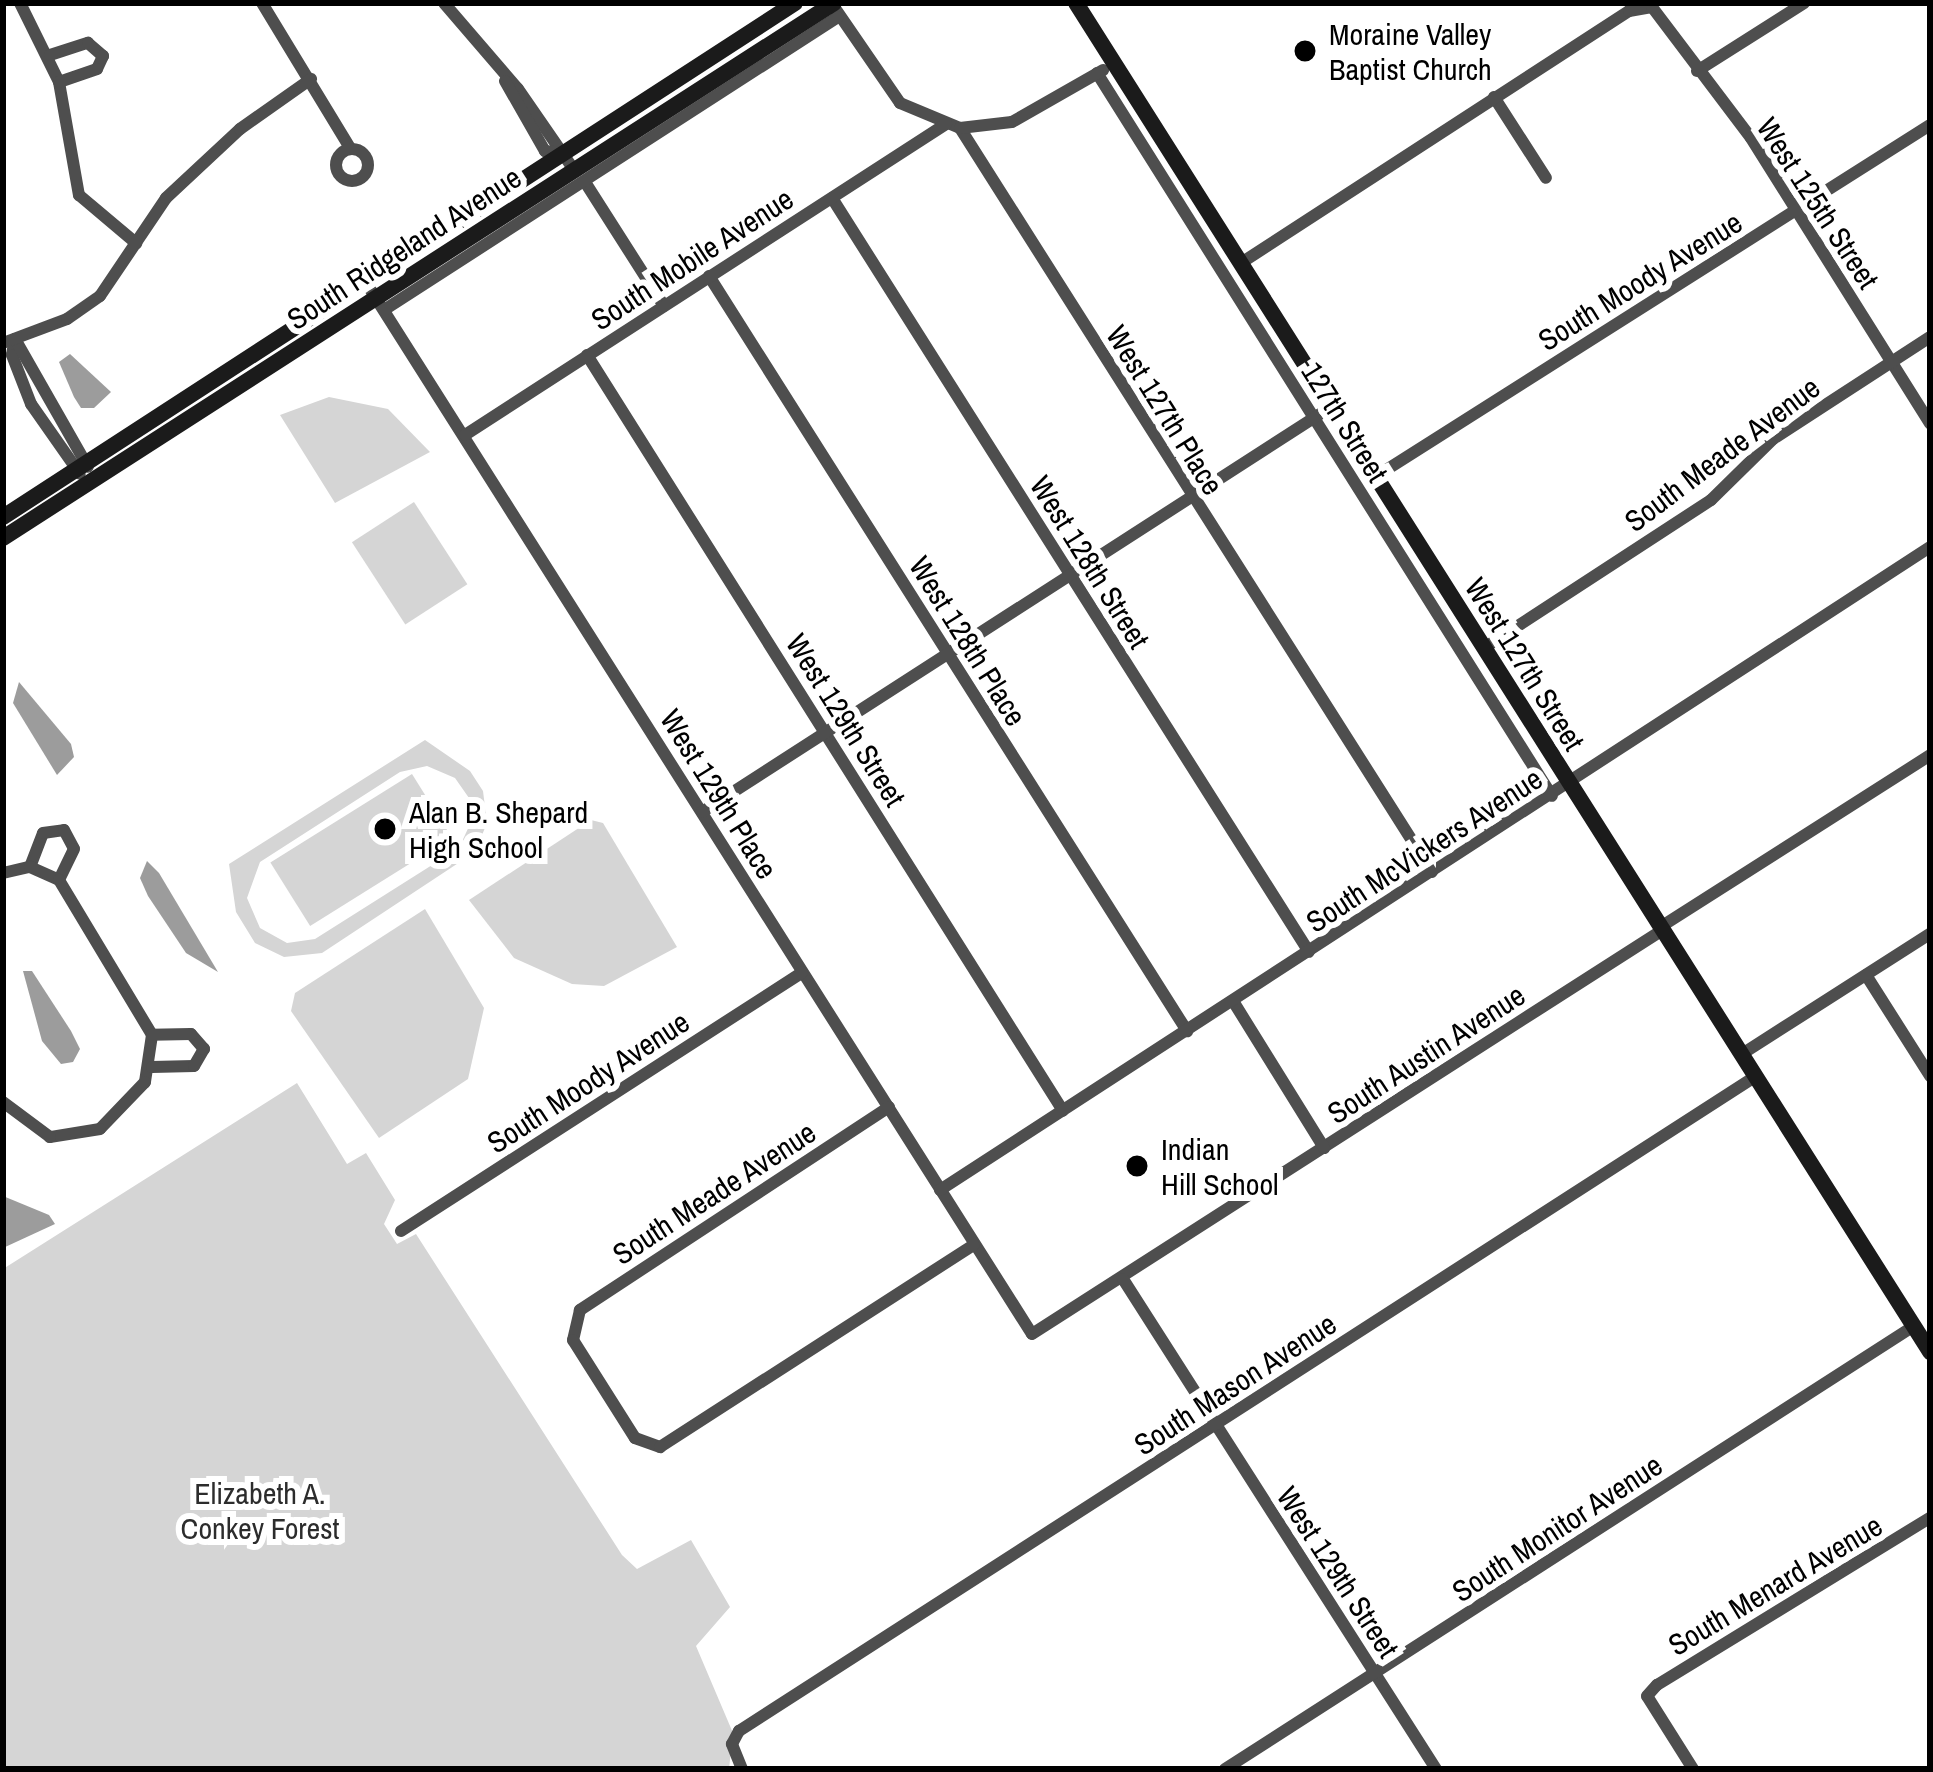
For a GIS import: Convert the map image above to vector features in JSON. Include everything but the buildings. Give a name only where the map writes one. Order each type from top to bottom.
[{"type":"main road","name":"South Ridgeland Avenue","points":[[3,517],[795,3]]},
{"type":"main road","name":"West 127th Street","points":[[1076,3],[1930,1352]]},
{"type":"main road","name":"South Ridgeland Avenue","points":[[3,538],[380,303],[835,8]]},
{"type":"street","points":[[20,3],[50,55],[59,82],[79,195],[136,243]]},
{"type":"street","points":[[262,3],[350,148]]},
{"type":"street","points":[[444,3],[505,81],[545,151],[562,152],[664,306]]},
{"type":"street","points":[[1697,71],[1804,3]]},
{"type":"street","name":"West 125th Street","points":[[1494,97],[1629,11],[1645,6],[1660,14],[1796,211],[1930,423]]},
{"type":"street","name":"West 127th Place","points":[[835,8],[899,103],[953,126],[1432,872]]},
{"type":"street","points":[[50,55],[88,43],[104,56],[97,69],[59,82]]},
{"type":"street","name":"South Mobile Avenue","points":[[465,435],[832,197],[953,126],[1012,122],[1114,62]]},
{"type":"street","name":"127th Street","points":[[1097,74],[1552,796]]},
{"type":"street","points":[[90,481],[9,341],[89,305],[195,170],[311,79]]},
{"type":"street","points":[[1241,263],[1494,97],[1546,178]]},
{"type":"street","name":"South Moody Avenue","points":[[1375,476],[1930,125]]},
{"type":"street","name":"West 128th Street","points":[[832,197],[1309,952]]},
{"type":"street","name":"West 128th Place","points":[[709,276],[1186,1031]]},
{"type":"street","name":"West 129th Place","points":[[365,281],[1032,1334]]},
{"type":"street","name":"South Meade Avenue","points":[[1484,648],[1711,500],[1773,439],[1930,337]]},
{"type":"street","name":"West 129th Street","points":[[587,356],[1063,1111]]},
{"type":"street","points":[[702,812],[1331,406]]},
{"type":"street","name":"South McVickers Avenue","points":[[940,1190],[1569,786],[1930,547]]},
{"type":"street","name":"South Austin Avenue","points":[[1032,1334],[1930,755]]},
{"type":"street","points":[[30,867],[44,833],[64,830],[74,849],[58,880]]},
{"type":"street","points":[[3,873],[30,867],[58,880],[152,1035],[152,1067],[120,1115],[75,1138],[28,1128],[3,1102]]},
{"type":"street","points":[[1742,1054],[1930,934]]},
{"type":"street","name":"South Moody Avenue","points":[[401,1231],[802,973]]},
{"type":"street","points":[[1866,975],[1930,1076]]},
{"type":"street","points":[[1233,1001],[1324,1148]]},
{"type":"street","points":[[152,1035],[191,1034],[204,1049],[194,1066],[152,1067]]},
{"type":"street","name":"South Mason Avenue","points":[[742,1769],[733,1744],[739,1731],[1756,1076]]},
{"type":"street","name":"South Meade Avenue","points":[[890,1108],[580,1310],[571,1324],[573,1340],[635,1438],[652,1447],[974,1245]]},
{"type":"street","name":"West 129th Street","points":[[1123,1279],[1436,1769]]},
{"type":"street","name":"South Monitor Avenue","points":[[1225,1769],[1914,1326]]},
{"type":"street","name":"South Menard Avenue","points":[[1693,1769],[1647,1696],[1730,1636],[1805,1600],[1930,1518]]},
{"type":"green space","points":[[329,397],[388,409],[430,452],[335,503],[280,415]]},
{"type":"green space","points":[[414,502],[467,584],[405,624],[352,542]]},
{"type":"green space","points":[[425,740],[470,771],[483,791],[487,823],[475,852],[322,953],[284,957],[255,943],[236,912],[229,864]],"holes":[[[427,766],[455,778],[469,798],[471,822],[459,848],[315,939],[287,943],[260,928],[247,898],[260,862],[400,772]]]},
{"type":"green space","points":[[412,774],[452,838],[310,926],[270,862]]},
{"type":"green space","points":[[591,820],[603,823],[677,947],[604,986],[572,984],[514,958],[469,900]]},
{"type":"green space","points":[[425,909],[484,1008],[468,1079],[379,1138],[291,1011],[295,993]]},
{"type":"green space","name":"Elizabeth A. Conkey Forest","points":[[297,1083],[347,1164],[366,1153],[395,1200],[384,1224],[397,1244],[416,1234],[622,1555],[637,1569],[691,1540],[730,1607],[696,1646],[733,1733],[729,1769],[3,1769],[3,1269]]},
{"type":"shaded area","points":[[70,354],[111,392],[94,408],[81,408],[74,397],[59,362]]},
{"type":"shaded area","points":[[19,682],[71,744],[74,757],[57,775],[13,703]]},
{"type":"shaded area","points":[[147,861],[159,873],[218,972],[186,953],[148,896],[140,878]]},
{"type":"shaded area","points":[[23,971],[32,971],[71,1031],[80,1049],[73,1062],[61,1064],[42,1041]]},
{"type":"shaded area","points":[[3,1196],[49,1215],[55,1224],[3,1248]]},
{"type":"place","name":"Moraine Valley Baptist Church","points":[[1305,51]]},
{"type":"place","name":"Alan B. Shepard High School","points":[[385,829]]},
{"type":"place","name":"Indian Hill School","points":[[1137,1166]]}]
